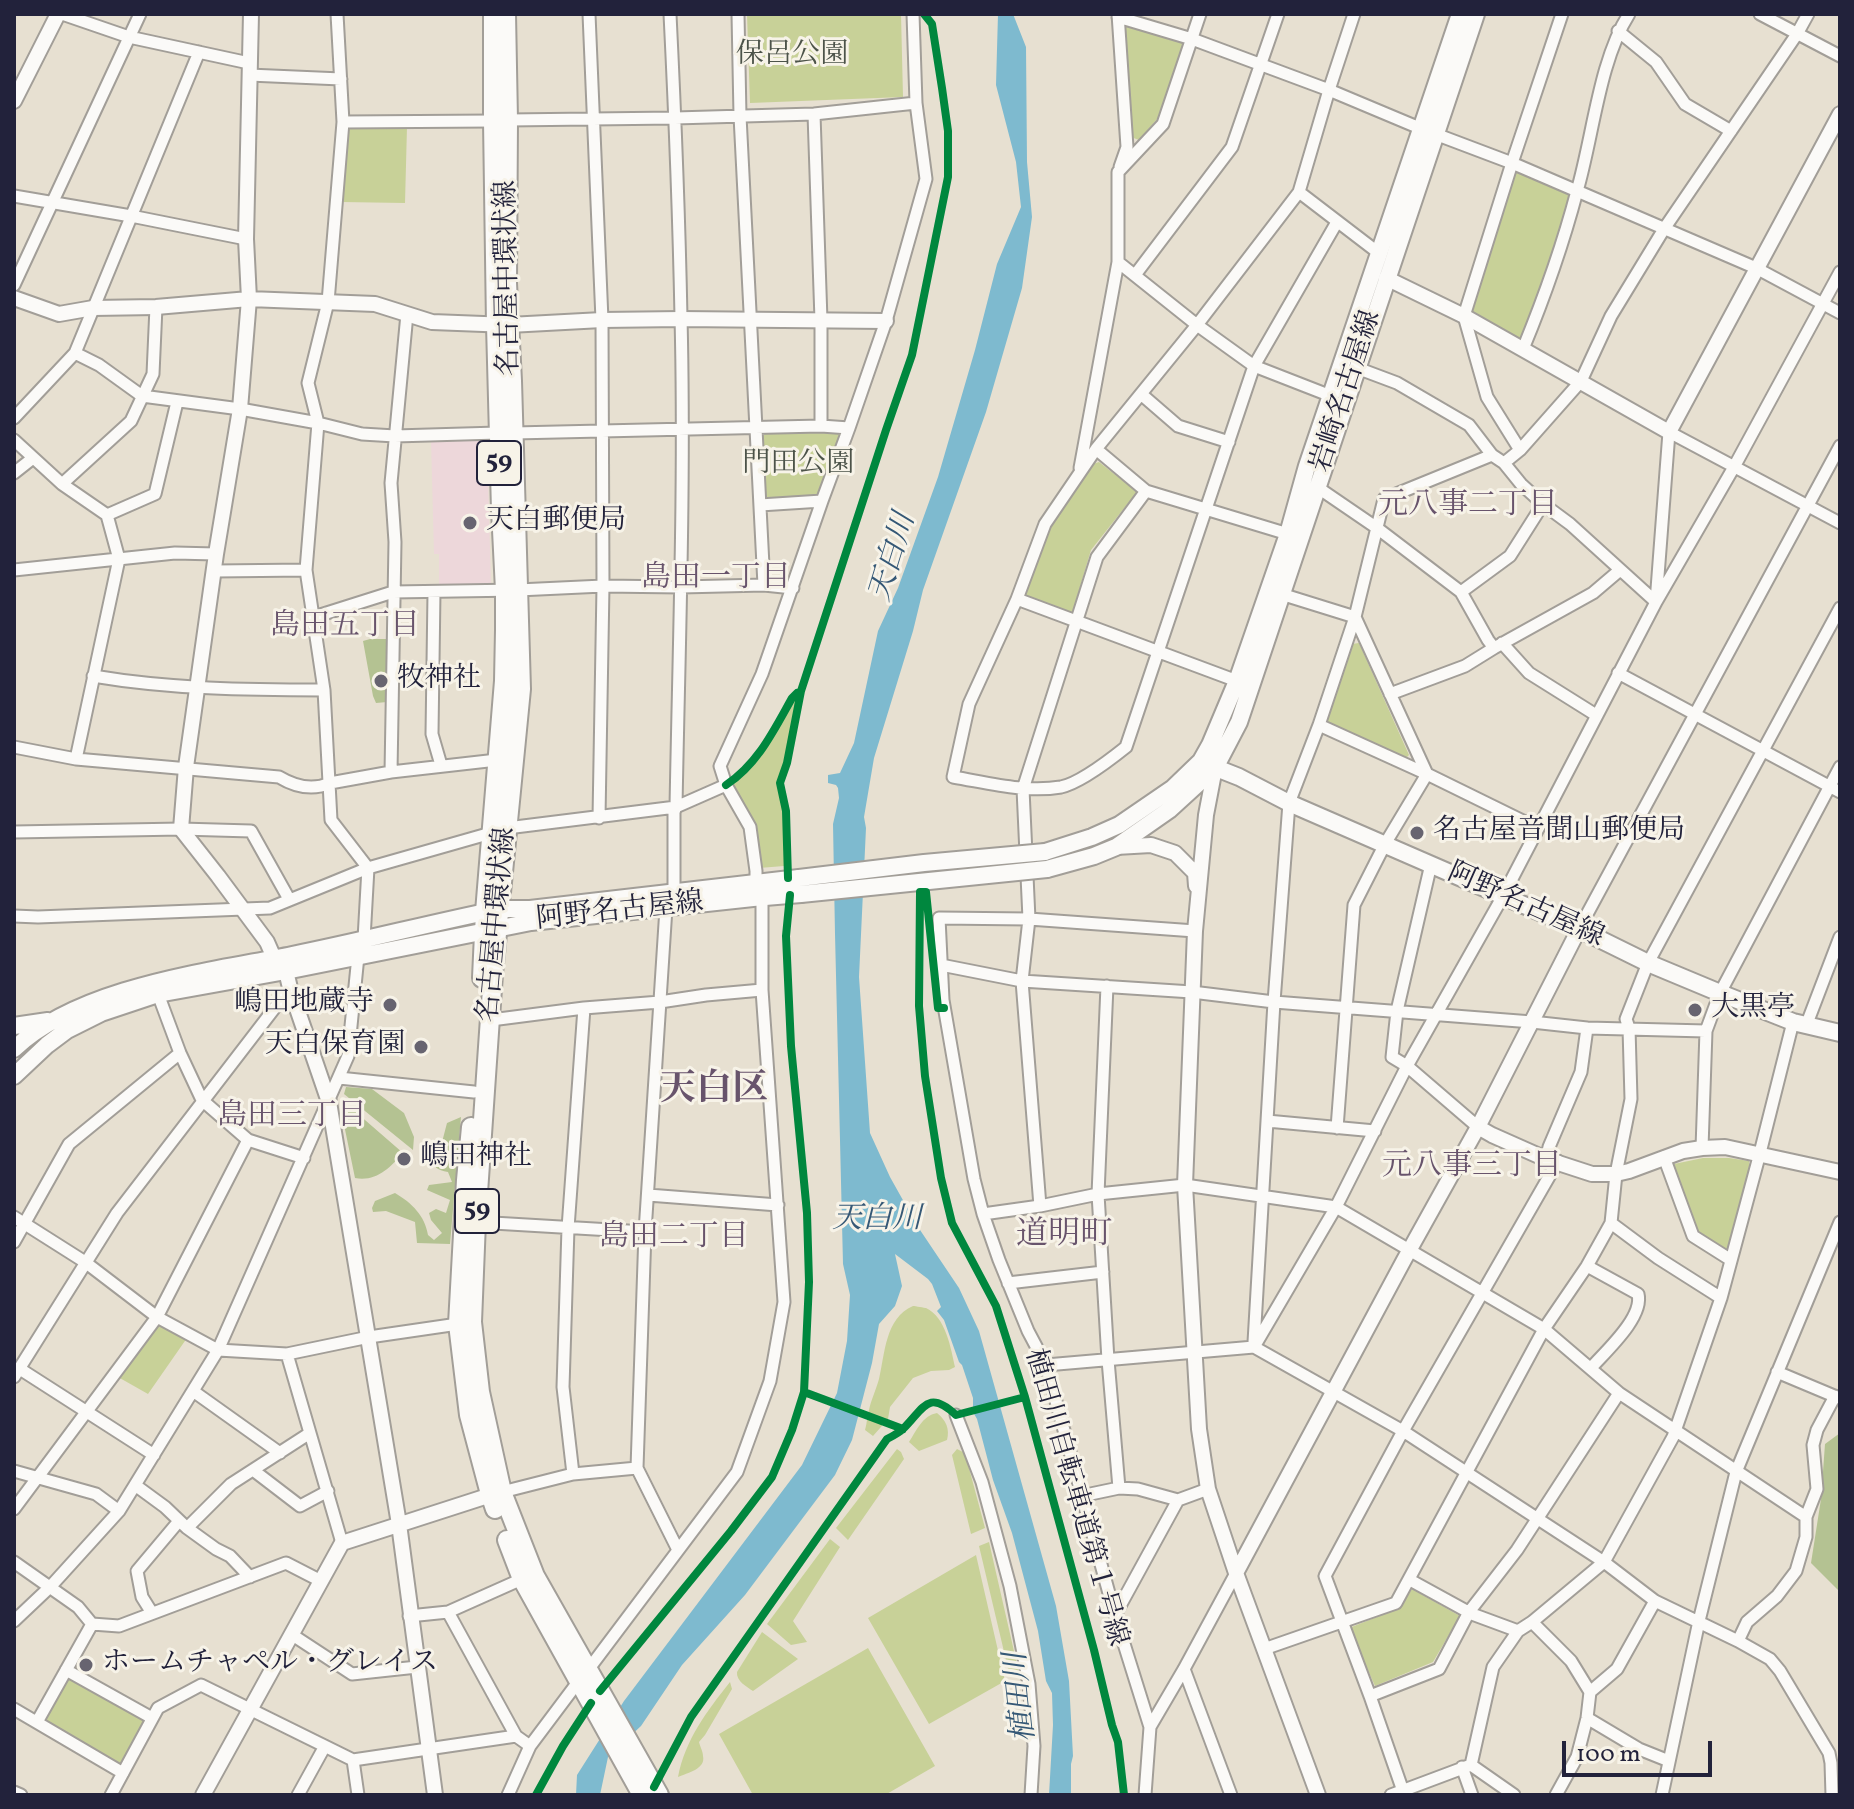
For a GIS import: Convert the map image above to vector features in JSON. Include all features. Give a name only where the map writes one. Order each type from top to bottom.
[{"type":"main road","name":"名古屋中環状線","points":[[493,14],[507,244],[503,325],[512,590],[521,689],[499,830],[466,1180],[458,1324],[469,1415],[522,1579],[583,1676],[647,1790]]},
{"type":"main road","name":"名古屋中環状線","points":[[500,121],[506,14]]},
{"type":"main road","name":"岩崎名古屋線","points":[[1206,769],[1239,722],[1386,278],[1460,14]]},
{"type":"main road","name":"岩崎名古屋線","points":[[1206,769],[1210,745],[1237,681],[1288,534],[1307,466],[1380,254],[1476,14]]},
{"type":"main road","name":"名古屋中環状線","points":[[499,830],[497,760],[512,590]]},
{"type":"main road","name":"阿野名古屋線","points":[[18,1030],[58,1019],[101,999],[154,983],[274,958],[361,947],[530,909],[670,900],[800,886],[924,863],[1046,860],[1116,847],[1169,810],[1206,769]]},
{"type":"main road","name":"阿野名古屋線","points":[[1046,860],[1119,825],[1206,769],[1239,777],[1289,803],[1720,993],[1799,1024],[1840,1033]]},
{"type":"main road","name":"名古屋中環状線","points":[[492,920],[491,1020],[472,1322],[480,1392],[496,1493],[583,1676]]},
{"type":"main road","name":"阿野名古屋線","points":[[35,1055],[67,1030],[101,1013],[158,994],[288,979],[361,947]]},
{"type":"main road","points":[[14,1076],[35,1055],[18,1030]]},
{"type":"main road","points":[[14,1049],[18,1030]]},
{"type":"street","points":[[14,101],[60,14],[129,37],[199,52],[249,69],[341,79]]},
{"type":"street","points":[[14,285],[140,14]]},
{"type":"street","points":[[251,14],[246,239],[249,299],[240,409],[186,767],[181,829],[267,942],[288,979],[329,1102],[399,1524],[435,1795]]},
{"type":"street","points":[[14,1621],[51,1586],[119,1511],[218,1350],[348,1056],[368,868],[331,820],[324,690],[306,570],[318,423],[308,383],[328,302],[343,122],[337,14]]},
{"type":"street","points":[[589,14],[602,320],[603,586],[599,818]]},
{"type":"street","points":[[670,14],[681,319],[681,587],[676,807],[645,1232],[637,1468],[678,1550]]},
{"type":"street","points":[[738,14],[740,116],[764,585]]},
{"type":"street","points":[[508,1795],[530,1746],[737,1472],[770,1381],[784,1302],[762,990],[759,890],[750,827],[726,785],[720,766],[762,674],[793,588],[886,321],[926,179],[916,103],[913,14]]},
{"type":"street","points":[[1118,172],[1163,124],[1200,14]]},
{"type":"street","points":[[1135,275],[1232,147],[1278,14]]},
{"type":"street","points":[[1337,222],[1254,366],[1126,747],[1064,787],[1023,789],[953,777],[969,704],[1017,599],[1045,524],[1096,449],[1299,192],[1354,14]]},
{"type":"street","points":[[1520,450],[1487,397],[1464,316],[1562,14]]},
{"type":"street","points":[[1523,349],[1577,191],[1618,31],[1629,14]]},
{"type":"street","points":[[1760,14],[1840,56]]},
{"type":"street","points":[[1504,463],[1520,450],[1581,381],[1611,316],[1664,229],[1808,14]]},
{"type":"street","points":[[1079,472],[1118,262],[1118,172],[1127,147],[1119,15],[1329,90],[1512,163],[1756,268],[1840,313]]},
{"type":"street","points":[[1618,31],[1656,62],[1685,104],[1731,131]]},
{"type":"street","points":[[14,418],[75,353],[199,52]]},
{"type":"street","points":[[343,122],[814,114],[916,103]]},
{"type":"street","points":[[814,114],[821,426]]},
{"type":"street","points":[[1656,602],[1669,432],[1840,114]]},
{"type":"street","points":[[1299,192],[1380,254]]},
{"type":"street","points":[[14,196],[246,239]]},
{"type":"street","points":[[1118,262],[1254,366],[1331,396]]},
{"type":"street","points":[[1254,1347],[1336,1207],[1407,1066],[1503,896],[1656,602],[1840,272]]},
{"type":"street","points":[[1386,278],[1464,316],[1669,432],[1840,523]]},
{"type":"street","points":[[14,298],[59,314],[93,308],[156,307],[249,299],[375,304],[432,322],[503,325],[681,319],[886,321]]},
{"type":"street","points":[[62,484],[131,421],[153,374],[156,307]]},
{"type":"street","points":[[391,772],[395,542],[391,483],[407,314]]},
{"type":"street","points":[[75,353],[99,365],[142,396],[240,409],[362,434],[395,436],[821,426],[849,428]]},
{"type":"street","points":[[1357,368],[1397,383],[1469,425],[1492,455],[1504,463],[1521,484],[1656,602]]},
{"type":"street","points":[[1141,394],[1178,426],[1229,442]]},
{"type":"street","points":[[107,515],[155,494],[177,402]]},
{"type":"street","points":[[14,440],[62,484],[107,515],[119,559],[76,759]]},
{"type":"street","points":[[1150,1727],[1478,1127],[1579,929],[1840,446]]},
{"type":"street","points":[[1096,449],[1146,491],[1288,534]]},
{"type":"street","points":[[1254,1347],[1289,803],[1355,617],[1384,499],[1492,455]]},
{"type":"street","points":[[14,473],[33,458]]},
{"type":"street","points":[[1317,487],[1461,592],[1488,640],[1529,673],[1596,715]]},
{"type":"street","points":[[1040,1206],[1022,981],[1029,919],[1023,789],[1097,557],[1146,491]]},
{"type":"street","points":[[760,505],[822,501]]},
{"type":"street","points":[[1461,592],[1510,556],[1543,504]]},
{"type":"street","points":[[14,570],[175,553],[216,554]]},
{"type":"street","points":[[215,571],[306,570]]},
{"type":"street","points":[[1390,694],[1465,666],[1593,593],[1620,570]]},
{"type":"street","points":[[314,617],[393,592],[603,586],[764,585],[793,588]]},
{"type":"street","points":[[434,592],[432,734],[441,765]]},
{"type":"street","points":[[1281,594],[1355,617],[1427,774]]},
{"type":"street","points":[[1017,599],[1237,681]]},
{"type":"street","points":[[1264,1649],[1396,1603],[1544,1329],[1587,1266],[1611,1223],[1616,1174],[1631,1099],[1629,1028],[1626,1019],[1648,963],[1840,608]]},
{"type":"street","points":[[1618,673],[1835,789]]},
{"type":"street","points":[[93,676],[133,683],[198,688],[324,690]]},
{"type":"street","points":[[1319,725],[1537,828]]},
{"type":"street","points":[[14,747],[76,759],[279,777],[294,786],[322,787],[391,772],[497,760]]},
{"type":"street","points":[[1702,1148],[1706,1031],[1720,993],[1835,789],[1840,767]]},
{"type":"street","points":[[1206,769],[1206,815],[1195,931],[1185,1185],[1199,1429],[1208,1489],[1318,1795]]},
{"type":"street","points":[[1337,1128],[1354,905],[1385,844],[1427,774]]},
{"type":"street","points":[[14,916],[270,908],[368,868],[499,830],[676,807],[726,785]]},
{"type":"street","points":[[14,832],[251,831],[289,899]]},
{"type":"street","points":[[1116,847],[1151,845],[1175,853],[1195,873],[1198,906]]},
{"type":"street","points":[[1431,864],[1397,1011],[1392,1057],[1407,1066],[1478,1127],[1592,1174],[1616,1174],[1664,1157],[1702,1148],[1725,1147],[1840,1172]]},
{"type":"street","points":[[1145,1794],[1150,1727],[1115,1615],[1046,1365],[1008,1283],[974,1179],[944,1008],[939,918],[1029,919],[1195,931]]},
{"type":"street","points":[[1472,1795],[1467,1766],[1493,1667],[1518,1631],[1604,1562],[1676,1430],[1721,1298],[1799,1024],[1840,937]]},
{"type":"street","points":[[941,965],[1022,981],[1192,992],[1274,1002],[1587,1028],[1706,1031]]},
{"type":"street","points":[[154,1455],[17,1373],[117,1213],[288,979]]},
{"type":"street","points":[[1107,986],[1098,1194],[1119,1488]]},
{"type":"street","points":[[491,1020],[762,990]]},
{"type":"street","points":[[158,994],[202,1100],[248,1140],[304,1158]]},
{"type":"street","points":[[573,1474],[563,1387],[568,1228],[584,1008]]},
{"type":"street","points":[[1467,1766],[1399,1794],[1370,1696],[1325,1576],[1483,1292],[1552,1160],[1549,1147],[1581,1072],[1587,1028]]},
{"type":"street","points":[[14,1242],[19,1220],[69,1144],[180,1053]]},
{"type":"street","points":[[339,1078],[474,1092]]},
{"type":"street","points":[[1267,1121],[1375,1131]]},
{"type":"street","points":[[14,1509],[157,1317],[248,1140]]},
{"type":"street","points":[[1664,1157],[1693,1236],[1731,1260]]},
{"type":"street","points":[[983,1214],[1098,1194],[1185,1185],[1336,1207],[1544,1329],[1619,1393],[1806,1517]]},
{"type":"street","points":[[648,1195],[778,1205]]},
{"type":"street","points":[[19,1220],[85,1262],[157,1317],[218,1350],[287,1354],[369,1337],[458,1324]]},
{"type":"street","points":[[476,1222],[645,1232]]},
{"type":"street","points":[[1662,1795],[1699,1621],[1736,1472],[1840,1222]]},
{"type":"street","points":[[1611,1223],[1658,1258],[1721,1298]]},
{"type":"street","points":[[1587,1266],[1638,1294],[1640,1302],[1635,1316],[1591,1368]]},
{"type":"street","points":[[1008,1283],[1103,1272]]},
{"type":"street","points":[[1046,1365],[1254,1347],[1403,1431],[1604,1562],[1655,1601],[1770,1659],[1829,1753],[1832,1795]]},
{"type":"street","points":[[287,1354],[342,1543]]},
{"type":"street","points":[[1738,1641],[1747,1622],[1777,1596],[1796,1571],[1806,1537],[1806,1517],[1817,1489],[1813,1445],[1817,1430],[1838,1397],[1777,1372]]},
{"type":"street","points":[[193,1391],[280,1453]]},
{"type":"street","points":[[1370,1696],[1439,1669],[1469,1612],[1517,1550],[1619,1393]]},
{"type":"street","points":[[956,1415],[982,1482],[1010,1586],[1029,1684],[1034,1746],[1031,1795]]},
{"type":"street","points":[[152,1613],[142,1597],[137,1571],[183,1525],[231,1484],[310,1433]]},
{"type":"street","points":[[203,1795],[342,1543],[496,1493],[573,1474],[637,1468]]},
{"type":"street","points":[[253,1470],[300,1506],[328,1491]]},
{"type":"street","points":[[14,1471],[96,1494],[119,1511]]},
{"type":"street","points":[[135,1485],[183,1525],[230,1556],[250,1577]]},
{"type":"street","points":[[1081,1496],[1119,1488],[1138,1489],[1178,1500],[1208,1489]]},
{"type":"street","points":[[1115,1615],[1178,1500]]},
{"type":"street","points":[[14,1562],[78,1607],[92,1624],[119,1626],[286,1563],[321,1581]]},
{"type":"street","points":[[409,1616],[448,1612],[522,1579]]},
{"type":"street","points":[[1410,1580],[1469,1612],[1518,1631]]},
{"type":"street","points":[[1590,1692],[1617,1669],[1655,1601]]},
{"type":"street","points":[[448,1612],[516,1736],[530,1746]]},
{"type":"street","points":[[1532,1622],[1571,1661],[1590,1692],[1577,1757],[1556,1795]]},
{"type":"street","points":[[37,1722],[92,1624]]},
{"type":"street","points":[[291,1634],[352,1674],[417,1667]]},
{"type":"street","points":[[1184,1669],[1231,1795]]},
{"type":"street","points":[[66,1670],[152,1718]]},
{"type":"street","points":[[111,1795],[158,1708],[201,1685],[353,1760],[516,1736]]},
{"type":"street","points":[[14,1709],[123,1773]]},
{"type":"street","points":[[1587,1718],[1639,1749],[1669,1761]]},
{"type":"street","points":[[298,1795],[325,1746]]},
{"type":"street","points":[[353,1760],[358,1795]]},
{"type":"street","points":[[1467,1766],[1514,1795]]},
{"type":"street","points":[[14,1792],[21,1795]]},
{"type":"shaded area","points":[[487,440],[491,585],[439,585],[439,554],[434,554],[431,441]]},
{"type":"green space","name":"保呂公園","points":[[747,14],[901,14],[903,97],[750,103]]},
{"type":"green space","points":[[1125,24],[1184,43],[1158,118],[1139,140],[1131,137],[1126,100]]},
{"type":"green space","points":[[348,126],[407,127],[405,203],[341,202]]},
{"type":"green space","points":[[1520,171],[1572,195],[1523,339],[1519,340],[1473,315],[1470,310],[1515,174]]},
{"type":"green space","name":"門田公園","points":[[838,432],[842,437],[819,497],[765,501],[762,437],[765,434]]},
{"type":"green space","points":[[1099,462],[1137,492],[1091,550],[1072,614],[1025,596],[1050,527],[1093,464]]},
{"type":"green space","points":[[388,639],[387,702],[376,703],[373,696],[363,641]]},
{"type":"green space","points":[[1359,643],[1409,755],[1404,760],[1326,724],[1324,720],[1352,644]]},
{"type":"green space","points":[[795,696],[798,697],[778,785],[783,810],[784,866],[759,868],[753,826],[733,784],[760,754]]},
{"type":"green space","points":[[346,1087],[372,1089],[404,1113],[414,1137],[413,1150],[344,1094]]},
{"type":"green space","points":[[350,1107],[403,1153],[382,1173],[370,1178],[355,1178],[341,1110]]},
{"type":"green space","points":[[461,1117],[450,1244],[417,1243],[415,1222],[386,1211],[373,1212],[372,1208],[375,1201],[395,1193],[417,1211],[428,1235],[434,1240],[442,1233],[429,1213],[436,1209],[446,1213],[450,1200],[427,1190],[429,1185],[452,1182],[448,1172],[436,1168],[428,1157],[433,1148],[441,1146],[447,1123]]},
{"type":"green space","points":[[1703,1158],[1729,1158],[1749,1161],[1750,1165],[1729,1249],[1723,1251],[1695,1234],[1670,1168],[1674,1164]]},
{"type":"green space","points":[[913,1306],[926,1308],[938,1318],[955,1367],[913,1378],[890,1407],[888,1419],[873,1436],[865,1430],[888,1338],[897,1319]]},
{"type":"green space","points":[[161,1324],[187,1338],[148,1394],[118,1377],[156,1325]]},
{"type":"green space","points":[[937,1413],[946,1425],[947,1440],[919,1451],[909,1442],[924,1420]]},
{"type":"green space","points":[[1840,1433],[1840,1592],[1811,1563],[1821,1499],[1825,1444]]},
{"type":"green space","points":[[897,1449],[904,1459],[848,1540],[836,1528]]},
{"type":"green space","points":[[957,1449],[965,1453],[985,1528],[971,1534],[952,1455]]},
{"type":"green space","points":[[830,1539],[840,1547],[793,1621],[807,1642],[791,1645],[767,1624]]},
{"type":"green space","points":[[989,1542],[1019,1673],[1010,1677],[979,1546]]},
{"type":"green space","points":[[976,1555],[1005,1681],[929,1724],[868,1618]]},
{"type":"green space","points":[[1412,1589],[1460,1616],[1433,1662],[1375,1686],[1349,1628],[1400,1608]]},
{"type":"green space","points":[[762,1632],[798,1659],[753,1691],[740,1681],[737,1672]]},
{"type":"green space","points":[[868,1648],[935,1766],[885,1795],[753,1795],[719,1734]]},
{"type":"green space","points":[[68,1676],[143,1719],[144,1724],[122,1765],[118,1767],[43,1722]]},
{"type":"green space","points":[[730,1682],[732,1689],[699,1742],[702,1764],[678,1777],[691,1738]]},
{"type":"water","name":"天白川","points":[[998,14],[1013,14],[1026,47],[1027,162],[1032,217],[1022,288],[986,412],[923,590],[874,758],[864,817],[859,977],[870,1133],[890,1177],[918,1227],[959,1288],[979,1331],[1056,1606],[1069,1681],[1073,1756],[1071,1795],[1049,1795],[1052,1693],[1046,1681],[1038,1631],[1012,1533],[973,1412],[973,1398],[944,1320],[937,1311],[941,1307],[932,1284],[895,1254],[902,1286],[895,1306],[879,1324],[852,1440],[835,1475],[745,1595],[682,1665],[641,1726],[608,1757],[600,1795],[576,1795],[577,1775],[624,1701],[802,1465],[837,1393],[847,1341],[850,1295],[843,1264],[835,934],[833,824],[839,798],[836,785],[828,783],[828,775],[840,773],[854,743],[878,631],[898,588],[938,477],[997,264],[1021,207],[1016,162],[996,85]]},
{"type":"cycle path","points":[[788,878],[786,811],[780,783],[801,691],[912,355],[948,177],[948,131],[942,88],[932,24],[924,14]]},
{"type":"cycle path","points":[[726,785],[756,757],[797,693]]},
{"type":"cycle path","name":"植田川自転車道第１号線","points":[[944,1008],[938,1008],[926,892],[920,892],[919,1006],[925,1076],[941,1178],[952,1223],[996,1306],[1025,1397],[1118,1742],[1124,1795]]},
{"type":"cycle path","points":[[600,1691],[772,1477],[804,1392],[809,1282],[807,1213],[791,1046],[786,936],[790,895]]},
{"type":"cycle path","points":[[804,1392],[903,1429]]},
{"type":"cycle path","name":"植田川自転車道第１号線","points":[[654,1787],[691,1717],[887,1439],[933,1402],[947,1407],[956,1415],[1025,1397]]},
{"type":"cycle path","points":[[536,1795],[591,1703]]},
{"type":"place","name":"天白郵便局","points":[[470,523]]},
{"type":"place","name":"牧神社","points":[[381,681]]},
{"type":"place","name":"名古屋音聞山郵便局","points":[[1417,833]]},
{"type":"place","name":"嶋田地蔵寺","points":[[390,1005]]},
{"type":"place","name":"大黒亭","points":[[1695,1010]]},
{"type":"place","name":"天白保育園","points":[[421,1047]]},
{"type":"place","name":"嶋田神社","points":[[404,1159]]},
{"type":"place","name":"ホームチャペル・グレイス","points":[[86,1665]]},
{"type":"district","name":"元八事二丁目","points":[[1468,507]]},
{"type":"district","name":"島田一丁目","points":[[716,580]]},
{"type":"district","name":"島田五丁目","points":[[345,628]]},
{"type":"district","name":"天白区","points":[[714,1092]]},
{"type":"district","name":"島田三丁目","points":[[292,1118]]},
{"type":"district","name":"元八事三丁目","points":[[1472,1168]]},
{"type":"district","name":"道明町","points":[[1064,1237]]},
{"type":"district","name":"島田二丁目","points":[[674,1239]]},
{"type":"water label","name":"植田川","points":[[1023,1697]]}]
